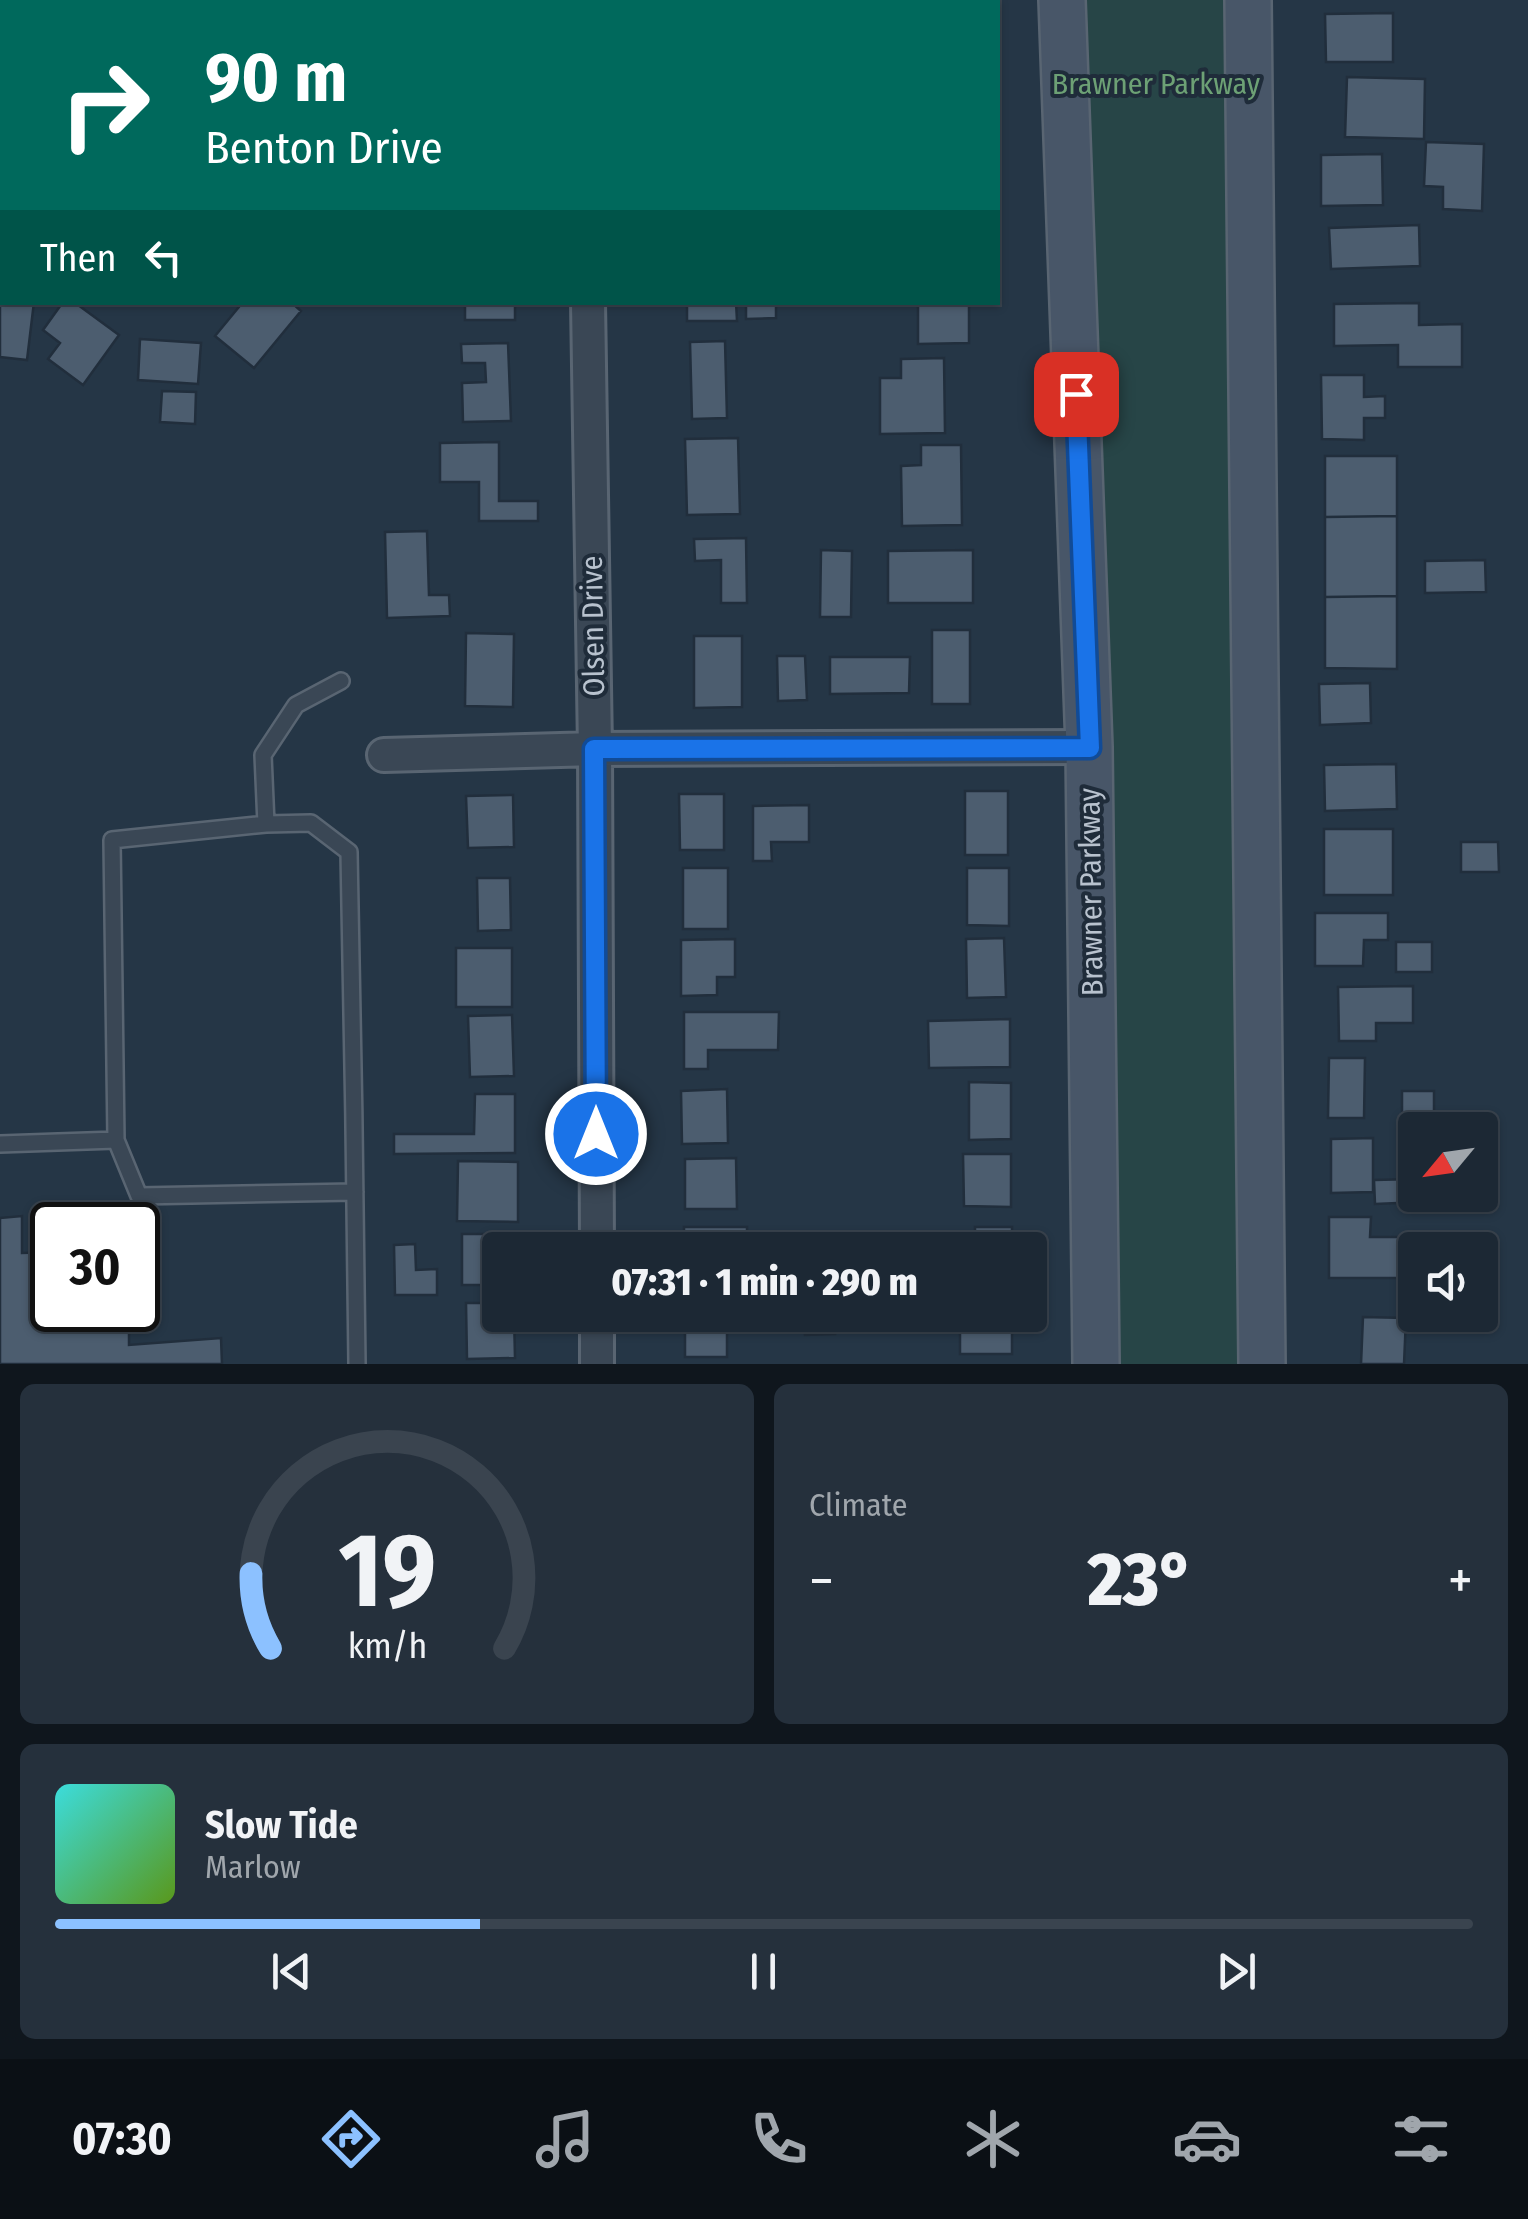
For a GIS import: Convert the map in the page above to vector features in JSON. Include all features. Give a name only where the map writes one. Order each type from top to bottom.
[{"type":"street","name":"Brawner Parkway","points":[[1062,0],[1090,748],[1096,1364]]},
{"type":"street","points":[[1248,0],[1262,1364]]},
{"type":"street","name":"Olsen Drive","points":[[588,305],[596,1232]]},
{"type":"street","points":[[384,755],[594,749],[1090,748]]},
{"type":"street","points":[[597,1332],[597,1364]]},
{"type":"lane","points":[[266,824],[263,755],[296,705],[341,681]]},
{"type":"lane","points":[[355,1192],[139,1196],[116,1140],[112,840],[311,823],[348,852],[355,1192],[357,1364]]},
{"type":"lane","points":[[0,1144],[116,1140]]},
{"type":"green space","name":"Brawner Parkway","points":[[1079,0],[1229,0],[1240,1364],[1111,1364]]},
{"type":"building","points":[[1393,13],[1393,62],[1326,62],[1325,14]]},
{"type":"building","points":[[1347,77],[1425,79],[1424,139],[1345,137]]},
{"type":"building","points":[[1426,142],[1484,144],[1482,211],[1443,209],[1443,187],[1424,186]]},
{"type":"building","points":[[1382,154],[1383,205],[1321,206],[1321,155]]},
{"type":"building","points":[[1419,225],[1420,266],[1331,269],[1329,228]]},
{"type":"building","points":[[1419,303],[1419,325],[1462,324],[1462,367],[1398,367],[1398,345],[1334,346],[1334,304]]},
{"type":"building","points":[[0,305],[34,305],[27,360],[0,357]]},
{"type":"building","points":[[61,305],[78,305],[119,335],[83,385],[48,359],[60,343],[43,330]]},
{"type":"building","points":[[241,305],[294,305],[301,311],[254,368],[215,336]]},
{"type":"building","points":[[465,305],[515,305],[515,320],[465,320]]},
{"type":"building","points":[[687,305],[736,305],[737,321],[687,321]]},
{"type":"building","points":[[746,305],[776,305],[776,318],[746,319]]},
{"type":"building","points":[[918,305],[969,305],[969,343],[918,344]]},
{"type":"building","points":[[140,339],[201,343],[198,384],[138,380]]},
{"type":"building","points":[[725,341],[727,418],[692,419],[690,342]]},
{"type":"building","points":[[508,343],[511,421],[463,422],[462,383],[486,382],[485,363],[462,363],[461,344]]},
{"type":"building","points":[[944,358],[945,433],[880,434],[880,378],[901,378],[901,359]]},
{"type":"building","points":[[1321,375],[1364,375],[1364,397],[1385,396],[1385,418],[1364,418],[1364,440],[1322,439]]},
{"type":"building","points":[[162,391],[196,392],[195,424],[160,422]]},
{"type":"building","points":[[738,438],[740,514],[687,515],[685,439]]},
{"type":"building","points":[[499,442],[499,501],[538,501],[538,521],[479,521],[479,482],[440,482],[440,443]]},
{"type":"building","points":[[921,445],[961,445],[962,525],[902,526],[901,466],[921,465]]},
{"type":"building","points":[[1325,456],[1397,456],[1397,516],[1325,517]]},
{"type":"building","points":[[1397,516],[1397,596],[1325,597],[1325,517]]},
{"type":"building","points":[[427,531],[429,595],[449,595],[450,616],[387,618],[385,532]]},
{"type":"building","points":[[746,538],[747,603],[721,603],[721,560],[695,561],[694,539]]},
{"type":"building","points":[[821,550],[852,551],[851,617],[820,617]]},
{"type":"building","points":[[973,550],[973,603],[888,603],[888,551]]},
{"type":"building","points":[[1485,560],[1486,592],[1425,593],[1425,561]]},
{"type":"building","points":[[1397,596],[1397,669],[1325,668],[1325,597]]},
{"type":"building","points":[[932,630],[970,630],[970,704],[932,704]]},
{"type":"building","points":[[466,633],[514,634],[513,707],[465,706]]},
{"type":"building","points":[[694,636],[742,636],[742,707],[694,708]]},
{"type":"building","points":[[777,656],[805,656],[807,700],[778,701]]},
{"type":"building","points":[[830,657],[910,657],[909,693],[830,694]]},
{"type":"building","points":[[1370,683],[1371,723],[1320,725],[1319,684]]},
{"type":"building","points":[[1396,764],[1397,809],[1325,811],[1324,765]]},
{"type":"building","points":[[965,791],[1008,791],[1008,855],[965,855]]},
{"type":"building","points":[[679,794],[724,794],[724,850],[680,850]]},
{"type":"building","points":[[513,795],[514,847],[468,848],[466,796]]},
{"type":"building","points":[[809,805],[809,842],[771,842],[772,861],[753,861],[753,806]]},
{"type":"building","points":[[1324,829],[1393,829],[1393,895],[1324,895]]},
{"type":"building","points":[[1461,842],[1498,842],[1499,872],[1461,872]]},
{"type":"building","points":[[683,868],[728,868],[728,929],[683,929]]},
{"type":"building","points":[[967,868],[1009,868],[1009,926],[967,925]]},
{"type":"building","points":[[477,878],[510,878],[511,930],[478,931]]},
{"type":"building","points":[[1315,913],[1388,913],[1388,940],[1364,940],[1363,966],[1315,966]]},
{"type":"building","points":[[1004,938],[1006,997],[967,998],[966,939]]},
{"type":"building","points":[[735,939],[735,977],[717,977],[717,995],[681,996],[681,940]]},
{"type":"building","points":[[1396,942],[1432,942],[1432,972],[1396,972]]},
{"type":"building","points":[[456,948],[512,948],[512,1007],[456,1007]]},
{"type":"building","points":[[1413,986],[1413,1023],[1376,1023],[1376,1041],[1339,1041],[1338,987]]},
{"type":"building","points":[[684,1012],[779,1012],[778,1050],[708,1050],[708,1069],[684,1069]]},
{"type":"building","points":[[512,1015],[514,1076],[470,1077],[468,1016]]},
{"type":"building","points":[[1010,1019],[1010,1067],[929,1068],[928,1021]]},
{"type":"building","points":[[1329,1058],[1365,1058],[1364,1118],[1328,1118]]},
{"type":"building","points":[[969,1082],[1011,1083],[1011,1139],[969,1140]]},
{"type":"building","points":[[727,1089],[728,1143],[682,1144],[681,1091]]},
{"type":"building","points":[[1402,1091],[1434,1091],[1434,1112],[1402,1112]]},
{"type":"building","points":[[475,1094],[515,1094],[515,1153],[394,1154],[394,1134],[474,1134]]},
{"type":"building","points":[[1373,1138],[1373,1192],[1331,1193],[1331,1139]]},
{"type":"building","points":[[963,1154],[1011,1154],[1011,1207],[964,1206]]},
{"type":"building","points":[[736,1158],[737,1209],[685,1209],[685,1159]]},
{"type":"building","points":[[458,1161],[518,1162],[518,1222],[457,1221]]},
{"type":"building","points":[[1398,1179],[1398,1203],[1375,1204],[1374,1180]]},
{"type":"building","points":[[22,1216],[22,1253],[30,1253],[30,1332],[129,1332],[129,1345],[221,1338],[222,1364],[0,1364],[0,1218]]},
{"type":"building","points":[[1329,1217],[1371,1217],[1370,1237],[1398,1237],[1398,1278],[1329,1278]]},
{"type":"building","points":[[684,1227],[747,1227],[747,1232],[684,1232]]},
{"type":"building","points":[[975,1227],[1012,1227],[1012,1232],[975,1232]]},
{"type":"building","points":[[462,1234],[482,1234],[482,1285],[462,1285]]},
{"type":"building","points":[[415,1244],[416,1270],[437,1269],[437,1295],[395,1295],[394,1245]]},
{"type":"building","points":[[466,1303],[482,1303],[482,1332],[514,1332],[515,1358],[467,1359]]},
{"type":"building","points":[[1363,1317],[1398,1318],[1398,1332],[1405,1332],[1404,1364],[1361,1364]]},
{"type":"building","points":[[685,1332],[727,1332],[727,1357],[685,1357]]},
{"type":"building","points":[[805,1332],[835,1332],[835,1334]]},
{"type":"building","points":[[960,1332],[1012,1332],[1012,1354],[960,1354]]},
{"type":"route","points":[[596,1134],[594,749],[1090,748],[1076,394]]}]
